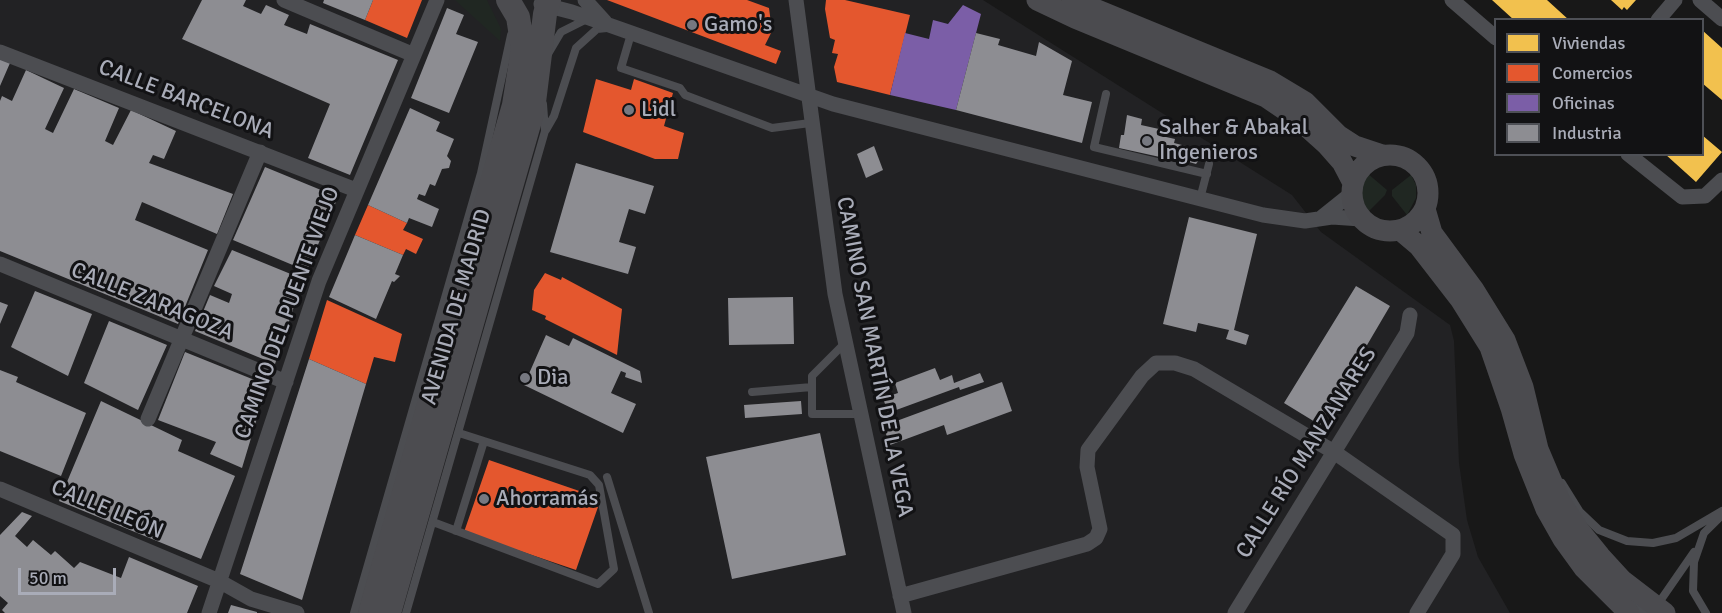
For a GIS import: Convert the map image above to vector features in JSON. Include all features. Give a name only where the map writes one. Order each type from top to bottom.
[{"type":"highway","points":[[510,1],[546,2]]},
{"type":"highway","name":"AVENIDA DE MADRID","points":[[370,613],[514,105],[523,49],[522,31],[510,1]]},
{"type":"highway","name":"AVENIDA DE MADRID","points":[[389,613],[530,121],[546,2]]},
{"type":"main road","points":[[1037,0],[1266,97],[1297,118],[1342,162],[1352,188],[1353,205],[1361,219],[1374,228],[1387,232],[1400,230],[1414,223],[1425,209]]},
{"type":"main road","points":[[1073,0],[1270,81],[1305,102],[1338,135],[1355,146],[1382,155],[1395,155],[1416,164],[1426,180],[1428,190],[1425,209],[1432,233],[1474,290],[1505,340],[1527,404],[1538,449],[1560,501],[1578,530],[1622,580],[1655,612]]},
{"type":"main road","points":[[1352,188],[1359,170],[1369,161],[1382,155]]},
{"type":"main road","points":[[1400,230],[1419,246],[1460,299],[1490,347],[1512,408],[1524,454],[1546,509],[1577,558],[1600,585],[1629,613]]},
{"type":"street","points":[[284,0],[414,56]]},
{"type":"street","name":"CAMINO DEL PUENTE VIEJO","points":[[209,613],[319,281],[437,0]]},
{"type":"street","points":[[585,0],[597,16],[613,27]]},
{"type":"street","name":"CAMINO SAN MARTÍN DE LA VEGA","points":[[796,0],[810,123],[835,294],[859,414],[904,613]]},
{"type":"street","points":[[1452,0],[1494,36]]},
{"type":"street","points":[[1660,18],[1675,0]]},
{"type":"street","points":[[1700,0],[1722,19]]},
{"type":"street","points":[[546,2],[588,19],[808,96],[1288,220],[1361,219]]},
{"type":"street","name":"CALLE BARCELONA","points":[[0,52],[356,190]]},
{"type":"street","points":[[147,419],[260,152]]},
{"type":"street","points":[[1630,156],[1682,197],[1705,196],[1722,180]]},
{"type":"street","points":[[1316,220],[1352,188]]},
{"type":"street","name":"CALLE ZARAGOZA","points":[[0,264],[286,382]]},
{"type":"street","name":"CALLE RÍO MANZANARES","points":[[1235,613],[1407,333],[1410,315]]},
{"type":"street","points":[[900,596],[1087,544],[1096,538],[1100,529],[1087,467],[1088,450],[1142,376],[1156,363],[1175,363],[1194,369],[1334,452],[1453,535],[1453,554],[1417,613]]},
{"type":"street","name":"CALLE LEÓN","points":[[0,489],[219,581],[251,599],[297,613]]},
{"type":"lane","points":[[354,613],[482,173],[511,43],[510,1]]},
{"type":"lane","points":[[545,131],[543,99],[537,81],[546,58],[561,32],[588,19]]},
{"type":"lane","points":[[406,613],[545,131],[554,116],[576,48],[597,29],[613,27]]},
{"type":"lane","points":[[631,34],[621,68],[680,88],[685,95],[772,128],[810,123]]},
{"type":"lane","points":[[1106,94],[1094,147],[1207,174]]},
{"type":"lane","points":[[1200,199],[1209,164]]},
{"type":"lane","points":[[844,344],[812,376],[812,414],[859,414]]},
{"type":"lane","points":[[752,392],[812,387]]},
{"type":"lane","points":[[1527,404],[1554,470],[1580,512],[1599,530],[1627,541],[1653,543],[1676,538],[1722,513]]},
{"type":"lane","points":[[433,522],[598,584],[614,569],[599,485],[590,475],[459,433]]},
{"type":"lane","points":[[456,531],[484,441]]},
{"type":"lane","points":[[607,477],[649,613]]},
{"type":"lane","points":[[1706,613],[1693,591],[1694,562],[1704,533],[1722,513]]},
{"type":"lane","points":[[1600,585],[1612,585],[1655,612],[1699,546]]},
{"type":"shaded area","points":[[0,0],[983,0],[1292,195],[1321,232],[1450,325],[1454,341],[1459,463],[1467,520],[1478,557],[1510,613],[0,613]]},
{"type":"shaded area","points":[[455,0],[487,0],[501,29],[500,41]]},
{"type":"shaded area","points":[[1367,173],[1387,190],[1367,213],[1360,194]]},
{"type":"shaded area","points":[[1411,175],[1416,185],[1416,198],[1407,215],[1392,196],[1392,190]]},
{"type":"building: Viviendas","points":[[1492,0],[1547,0],[1567,18],[1512,18]]},
{"type":"building: Viviendas","points":[[1611,0],[1636,0],[1627,10],[1624,7],[1622,10]]},
{"type":"building: Viviendas","points":[[1704,32],[1722,48],[1722,100],[1704,85]]},
{"type":"building: Viviendas","points":[[1704,137],[1722,152],[1696,182],[1667,156],[1704,156]]},
{"type":"building: Comercios","points":[[373,0],[422,0],[407,38],[365,20]]},
{"type":"building: Comercios","points":[[607,0],[747,0],[769,8],[772,31],[765,45],[781,51],[776,64]]},
{"type":"building: Comercios","points":[[826,0],[845,0],[910,15],[890,95],[837,82],[834,67],[838,54],[832,53],[835,40],[830,38],[825,9]]},
{"type":"building: Comercios","name":"Lidl","points":[[596,79],[631,90],[634,79],[673,93],[664,126],[684,133],[678,159],[655,159],[583,132]]},
{"type":"building: Comercios","points":[[368,205],[407,223],[403,230],[423,239],[416,254],[406,249],[403,255],[355,235]]},
{"type":"building: Comercios","points":[[545,273],[561,280],[562,277],[622,309],[617,355],[545,319],[546,316],[532,310],[534,290]]},
{"type":"building: Comercios","points":[[327,300],[402,334],[395,362],[374,357],[366,384],[309,359]]},
{"type":"building: Comercios","points":[[489,460],[591,495],[588,503],[598,507],[576,570],[464,532]]},
{"type":"building: Oficinas","points":[[963,5],[981,14],[956,110],[890,95],[905,33],[929,39],[933,20],[948,24]]},
{"type":"building: Industria","points":[[202,0],[246,0],[243,6],[261,14],[266,5],[289,15],[284,25],[307,34],[310,24],[398,60],[350,175],[308,158],[330,104],[182,39]]},
{"type":"building: Industria","points":[[324,0],[373,0],[365,20],[323,3]]},
{"type":"building: Industria","points":[[447,8],[464,15],[456,34],[478,42],[449,113],[411,98]]},
{"type":"building: Industria","points":[[976,33],[1000,39],[998,45],[1036,56],[1039,42],[1072,61],[1063,95],[1092,102],[1082,143],[956,110]]},
{"type":"building: Industria","points":[[0,58],[10,63],[0,86]]},
{"type":"building: Industria","points":[[26,70],[64,88],[45,129],[53,133],[74,89],[119,108],[105,141],[113,145],[131,110],[176,131],[164,159],[153,155],[149,163],[233,194],[217,234],[142,202],[135,220],[208,250],[178,324],[0,251],[0,101],[2,96],[12,101]]},
{"type":"building: Industria","points":[[410,108],[440,122],[436,131],[454,139],[447,156],[451,161],[449,168],[442,169],[435,186],[430,184],[425,196],[419,194],[417,199],[439,209],[432,227],[409,218],[407,223],[368,205]]},
{"type":"building: Industria","name":"Salher & Abakal Ingenieros","points":[[1127,115],[1142,119],[1141,125],[1159,129],[1157,135],[1175,139],[1174,143],[1190,147],[1202,156],[1196,164],[1189,162],[1188,159],[1187,165],[1179,163],[1180,154],[1169,159],[1119,148]]},
{"type":"building: Industria","points":[[874,146],[883,170],[866,178],[857,154]]},
{"type":"building: Industria","points":[[576,163],[654,186],[645,214],[629,209],[619,242],[636,247],[628,274],[550,252]]},
{"type":"building: Industria","points":[[265,167],[338,197],[307,271],[233,240]]},
{"type":"building: Industria","points":[[1189,217],[1257,234],[1234,330],[1249,335],[1246,345],[1226,339],[1229,330],[1198,323],[1196,332],[1163,324]]},
{"type":"building: Industria","points":[[355,235],[403,255],[395,274],[400,276],[394,282],[392,281],[376,319],[329,297]]},
{"type":"building: Industria","points":[[232,250],[303,279],[275,364],[195,331],[210,295],[229,303],[232,294],[214,286]]},
{"type":"building: Industria","points":[[1356,286],[1390,306],[1320,425],[1284,403]]},
{"type":"building: Industria","points":[[35,291],[92,314],[68,376],[11,347]]},
{"type":"building: Industria","points":[[793,297],[794,344],[729,345],[728,298]]},
{"type":"building: Industria","points":[[0,302],[8,305],[0,324]]},
{"type":"building: Industria","points":[[109,321],[167,345],[138,410],[84,383]]},
{"type":"building: Industria","points":[[546,335],[569,346],[573,338],[640,371],[642,383],[625,377],[626,373],[621,371],[611,393],[636,404],[623,433],[524,385]]},
{"type":"building: Industria","points":[[185,352],[267,385],[242,468],[210,454],[216,442],[158,420]]},
{"type":"building: Industria","points":[[309,359],[366,384],[302,600],[240,574]]},
{"type":"building: Industria","points":[[935,368],[940,380],[952,375],[954,383],[980,373],[984,382],[960,390],[959,387],[888,413],[883,398],[898,393],[895,383]]},
{"type":"building: Industria","points":[[0,370],[18,377],[16,382],[86,413],[61,476],[0,451]]},
{"type":"building: Industria","points":[[1002,382],[1012,411],[947,435],[944,425],[890,445],[883,426]]},
{"type":"building: Industria","points":[[101,401],[182,440],[178,451],[235,476],[201,559],[59,501]]},
{"type":"building: Industria","points":[[801,401],[802,414],[745,418],[744,405]]},
{"type":"building: Industria","points":[[820,433],[846,555],[732,579],[706,457]]},
{"type":"building: Industria","points":[[22,512],[32,516],[15,536],[27,547],[33,540],[51,555],[55,551],[74,568],[80,562],[121,578],[129,557],[198,586],[187,613],[5,613],[2,610],[8,603],[0,596],[0,535]]},
{"type":"building: Industria","points":[[231,605],[257,612],[257,613],[228,613]]},
{"type":"place","name":"Gamo's","points":[[692,25]]},
{"type":"place","name":"Lidl","points":[[629,110]]},
{"type":"place","name":"Salher & Abakal Ingenieros","points":[[1147,141]]},
{"type":"place","name":"Dia","points":[[525,378]]},
{"type":"place","name":"Ahorramás","points":[[484,499]]}]
